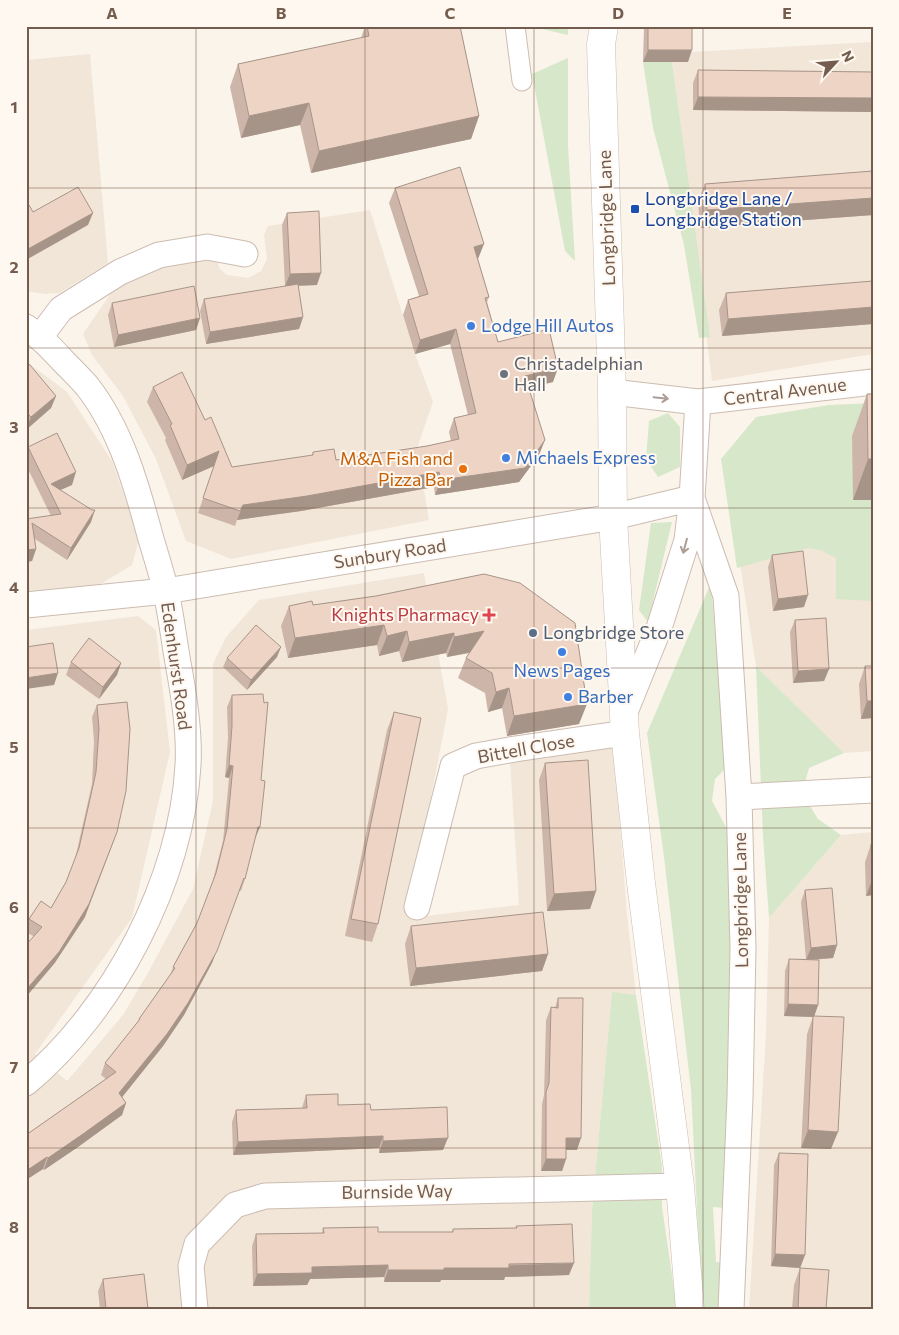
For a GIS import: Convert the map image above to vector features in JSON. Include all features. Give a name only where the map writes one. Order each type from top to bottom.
[{"type":"street","points":[[515,26],[522,81]]},
{"type":"street","name":"Longbridge Lane","points":[[601,32],[614,516],[625,723],[643,898],[680,1186],[690,1309]]},
{"type":"street","points":[[33,332],[61,309],[120,272],[159,256],[207,247],[245,254]]},
{"type":"street","name":"Edenhurst Road","points":[[26,1083],[45,1068],[69,1041],[116,979],[137,941],[167,869],[178,837],[188,764],[185,701],[166,590],[135,480],[107,416],[87,386],[33,332]]},
{"type":"street","name":"Central Avenue","points":[[698,402],[873,382]]},
{"type":"street","points":[[612,392],[698,402]]},
{"type":"street","name":"Longbridge Lane","points":[[625,723],[687,540],[692,498],[698,402]]},
{"type":"street","points":[[614,516],[692,498]]},
{"type":"street","name":"Longbridge Lane","points":[[692,498],[726,596],[739,797],[743,948],[740,1098],[731,1309]]},
{"type":"street","name":"Sunbury Road","points":[[26,605],[166,590],[614,516]]},
{"type":"street","name":"Bittell Close","points":[[417,907],[453,766],[476,756],[515,749],[625,723]]},
{"type":"street","points":[[739,797],[873,790]]},
{"type":"street","name":"Burnside Way","points":[[195,1309],[191,1266],[197,1244],[235,1205],[265,1196],[680,1186]]},
{"type":"shaded area","points":[[873,42],[873,354],[712,381],[671,53]]},
{"type":"shaded area","points":[[90,54],[108,263],[59,293],[45,294],[26,291],[26,60]]},
{"type":"shaded area","points":[[370,210],[415,354],[433,402],[417,448],[429,520],[231,559],[186,541],[156,459],[123,396],[92,355],[83,334],[117,284],[135,274],[214,254],[220,269],[227,275],[248,278],[261,271],[267,259],[264,235],[268,226]]},
{"type":"shaded area","points":[[26,361],[67,392],[112,461],[139,539],[132,565],[99,585],[26,596]]},
{"type":"shaded area","points":[[873,403],[873,751],[844,753],[756,666],[726,475]]},
{"type":"shaded area","points":[[424,573],[448,709],[408,918],[519,905],[510,759],[614,746],[627,915],[636,995],[612,993],[592,1211],[589,1309],[26,1309],[26,630],[138,616],[156,630],[170,752],[132,918],[35,1054],[67,1081],[123,1015],[193,889],[213,801],[213,664],[226,637],[259,600]]},
{"type":"shaded area","points":[[873,832],[873,1309],[749,1309],[766,1034],[769,918],[841,835]]},
{"type":"green space","points":[[529,26],[568,26],[568,35]]},
{"type":"green space","points":[[568,58],[568,146],[575,261],[565,251],[532,74]]},
{"type":"green space","points":[[643,62],[672,62],[710,337],[699,338],[684,245],[653,128]]},
{"type":"green space","points":[[873,403],[873,601],[836,599],[836,558],[820,550],[808,548],[737,568],[721,459],[756,417],[829,405]]},
{"type":"green space","points":[[668,413],[680,427],[680,467],[658,477],[646,459],[649,421]]},
{"type":"green space","points":[[672,522],[648,622],[639,610],[651,523]]},
{"type":"green space","points":[[711,583],[726,768],[715,779],[712,801],[727,829],[731,967],[725,1208],[713,1207],[716,1262],[732,1264],[731,1309],[702,1309],[691,1090],[664,857],[647,733]]},
{"type":"green space","points":[[756,666],[844,753],[809,768],[802,793],[818,819],[841,835],[769,918],[763,836]]},
{"type":"green space","points":[[612,992],[636,995],[662,1167],[662,1207],[677,1309],[589,1309],[592,1211]]},
{"type":"building","points":[[367,26],[460,26],[479,116],[319,151],[309,103],[249,116],[238,64],[369,36]]},
{"type":"building","points":[[648,26],[692,26],[692,50],[648,50]]},
{"type":"building","points":[[698,70],[873,72],[873,98],[698,97]]},
{"type":"building","points":[[460,167],[484,244],[474,247],[489,297],[485,298],[498,342],[549,329],[558,368],[525,376],[545,440],[525,468],[441,480],[439,472],[307,496],[243,505],[240,511],[203,498],[219,451],[187,465],[170,425],[172,424],[153,387],[182,372],[205,420],[211,417],[232,467],[313,455],[313,452],[334,449],[336,460],[427,446],[459,439],[454,418],[476,413],[456,329],[420,340],[408,300],[428,294],[395,188]]},
{"type":"building","points":[[873,171],[873,198],[707,210],[705,184]]},
{"type":"building","points":[[78,187],[93,213],[28,249],[26,246],[26,204],[29,205],[33,212]]},
{"type":"building","points":[[319,211],[321,273],[290,274],[287,213]]},
{"type":"building","points":[[873,281],[873,307],[728,319],[726,293]]},
{"type":"building","points":[[298,284],[303,317],[210,332],[204,299]]},
{"type":"building","points":[[194,286],[200,318],[118,335],[112,303]]},
{"type":"building","points":[[26,362],[56,396],[31,417],[26,412]]},
{"type":"building","points":[[867,394],[873,394],[873,459],[868,459]]},
{"type":"building","points":[[57,433],[76,472],[51,484],[92,510],[95,510],[71,548],[32,523],[36,549],[26,550],[26,519],[61,514],[28,447]]},
{"type":"building","points":[[803,551],[808,595],[778,599],[772,555]]},
{"type":"building","points":[[484,574],[520,583],[575,623],[587,704],[514,716],[509,688],[496,692],[492,673],[466,658],[484,631],[454,637],[454,633],[409,642],[407,631],[387,636],[384,625],[295,638],[289,606],[312,601],[313,605],[376,596]]},
{"type":"building","points":[[826,618],[829,669],[798,671],[795,620]]},
{"type":"building","points":[[256,625],[281,647],[251,680],[227,658]]},
{"type":"building","points":[[89,638],[121,663],[103,687],[71,662]]},
{"type":"building","points":[[53,643],[58,673],[26,678],[26,647]]},
{"type":"building","points":[[865,666],[873,666],[873,701],[867,701]]},
{"type":"building","points":[[263,694],[264,703],[268,702],[261,780],[265,781],[260,827],[258,827],[245,879],[217,951],[188,1003],[167,1034],[119,1093],[126,1103],[48,1158],[26,1171],[26,1135],[116,1072],[105,1063],[140,1019],[175,968],[173,967],[197,923],[216,873],[227,829],[233,766],[229,765],[232,695]]},
{"type":"building","points":[[127,702],[130,729],[126,791],[117,832],[89,904],[59,952],[26,990],[26,945],[42,927],[29,919],[41,901],[51,908],[66,882],[79,848],[96,772],[99,729],[97,705]]},
{"type":"building","points":[[394,712],[421,718],[378,924],[351,919]]},
{"type":"building","points":[[588,760],[596,891],[554,894],[545,763]]},
{"type":"building","points":[[871,844],[873,844],[873,878]]},
{"type":"building","points":[[832,888],[837,945],[811,948],[805,890]]},
{"type":"building","points":[[543,912],[548,954],[416,968],[411,926]]},
{"type":"building","points":[[789,959],[819,960],[818,1005],[788,1004]]},
{"type":"building","points":[[558,998],[583,998],[581,1138],[566,1138],[566,1159],[546,1159],[546,1092],[549,1083],[551,1007],[558,1008]]},
{"type":"building","points":[[813,1016],[844,1017],[838,1132],[808,1130]]},
{"type":"building","points":[[338,1094],[338,1105],[370,1104],[371,1110],[447,1107],[448,1138],[383,1141],[383,1136],[238,1142],[236,1110],[307,1108],[306,1095]]},
{"type":"building","points":[[779,1153],[808,1154],[805,1255],[775,1254]]},
{"type":"building","points":[[572,1224],[574,1263],[509,1264],[509,1268],[444,1268],[444,1270],[388,1270],[388,1265],[312,1267],[312,1273],[257,1274],[256,1234],[324,1233],[323,1228],[378,1227],[378,1232],[453,1232],[453,1229],[517,1228],[516,1226]]},
{"type":"building","points":[[800,1268],[829,1270],[826,1309],[798,1309]]},
{"type":"building","points":[[144,1274],[148,1309],[106,1309],[103,1279]]},
{"type":"place","name":"Longbridge Lane / Longbridge Station","points":[[635,209]]},
{"type":"place","name":"Lodge Hill Autos","points":[[471,326]]},
{"type":"place","name":"Christadelphian Hall","points":[[504,374]]},
{"type":"place","name":"Michaels Express","points":[[506,458]]},
{"type":"place","name":"M&A Fish and Pizza Bar","points":[[463,469]]},
{"type":"place","name":"Knights Pharmacy","points":[[489,615]]},
{"type":"place","name":"Longbridge Store","points":[[533,633]]},
{"type":"place","name":"News Pages","points":[[562,652]]},
{"type":"place","name":"Barber","points":[[568,697]]}]
